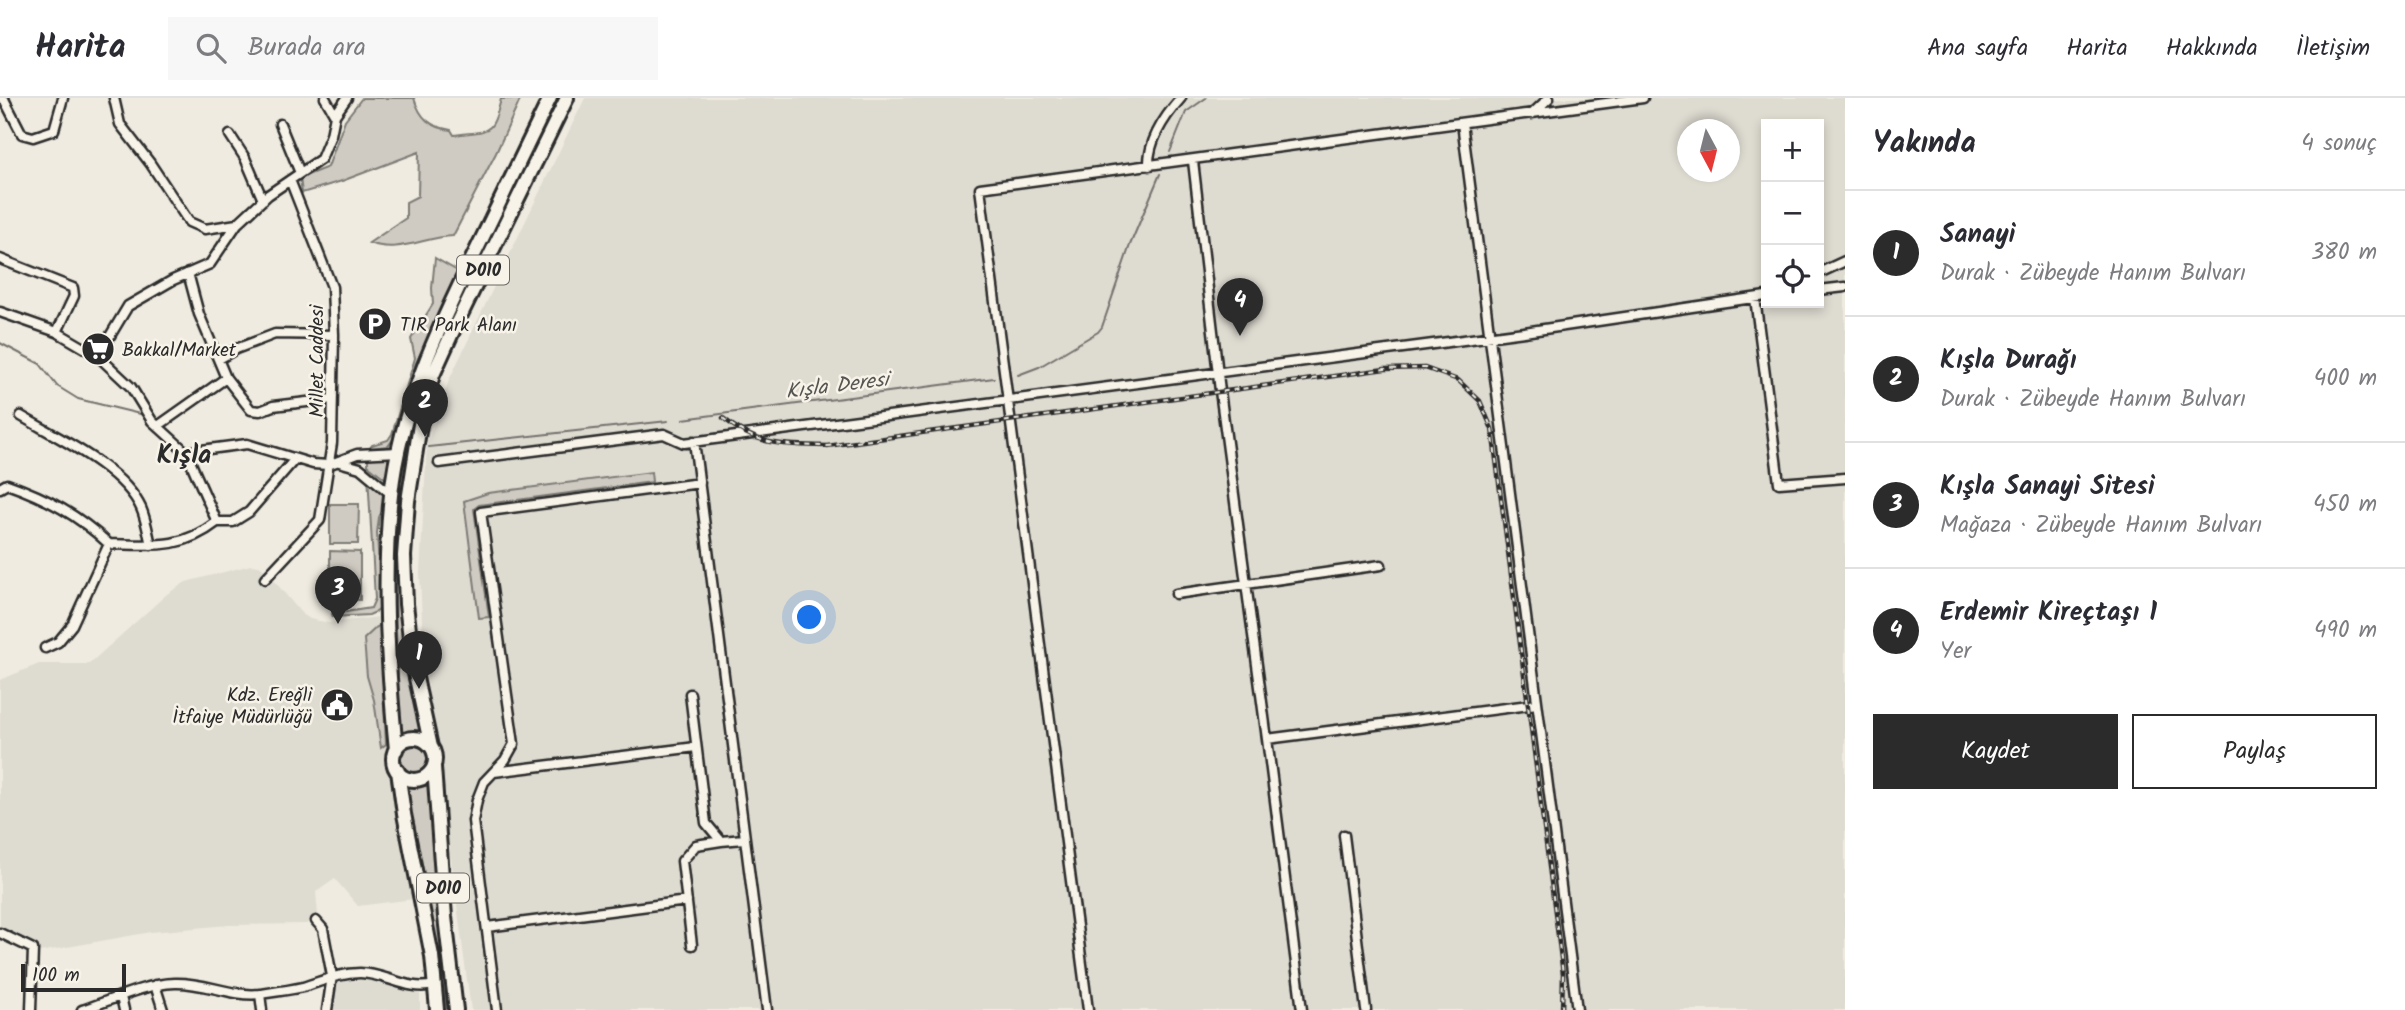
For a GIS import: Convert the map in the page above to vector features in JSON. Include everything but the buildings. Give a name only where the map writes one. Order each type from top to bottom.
[{"type":"highway","name":"D010","points":[[437,1010],[432,956],[394,761],[396,750],[387,615],[391,494],[399,452],[427,355],[448,306],[550,98]]},
{"type":"highway","name":"D010","points":[[456,1010],[445,917],[435,760],[413,664],[407,604],[404,556],[408,501],[422,412],[433,375],[567,98]]},
{"type":"highway","points":[[396,750],[406,740],[413,739],[426,742],[432,747]]},
{"type":"highway","points":[[398,771],[408,779],[420,779],[434,767]]},
{"type":"street","points":[[1,98],[22,134],[33,137],[54,130],[63,98]]},
{"type":"street","points":[[114,98],[120,124],[189,222],[205,229],[237,224]]},
{"type":"street","points":[[325,98],[335,115]]},
{"type":"street","points":[[98,356],[128,306],[209,264],[237,224],[263,200],[321,159],[331,135],[335,115],[346,98]]},
{"type":"street","points":[[1149,166],[1150,151],[1156,136],[1169,111],[1181,98]]},
{"type":"street","points":[[1532,114],[1549,98]]},
{"type":"street","points":[[1088,1010],[981,188],[1643,98]]},
{"type":"street","points":[[1462,123],[1577,1010]]},
{"type":"street","points":[[280,124],[300,173]]},
{"type":"street","points":[[230,135],[245,158],[263,200]]},
{"type":"street","points":[[1193,161],[1302,1010]]},
{"type":"street","name":"Millet Caddesi","points":[[265,579],[320,520],[332,443],[332,287],[290,180]]},
{"type":"street","points":[[0,259],[73,288],[74,296],[57,332]]},
{"type":"street","points":[[1824,272],[1845,261]]},
{"type":"street","points":[[188,273],[199,314],[226,378],[251,410],[260,411],[273,406],[332,399]]},
{"type":"street","points":[[1824,289],[1845,287]]},
{"type":"street","points":[[439,463],[664,434],[684,443],[1489,337],[1761,297]]},
{"type":"street","points":[[1755,298],[1779,483],[1796,484],[1845,478]]},
{"type":"street","points":[[0,312],[57,332],[98,356],[131,387],[158,426],[186,452],[217,522]]},
{"type":"street","points":[[219,359],[275,334],[334,335]]},
{"type":"street","points":[[158,426],[226,378]]},
{"type":"street","points":[[21,416],[116,474],[133,493],[142,509],[151,545]]},
{"type":"street","points":[[694,441],[767,1010]]},
{"type":"street","points":[[186,452],[247,444],[313,464],[328,465],[357,454],[399,452]]},
{"type":"street","points":[[0,488],[6,484],[51,500],[89,526],[109,544],[167,545],[200,535],[217,522],[233,522],[249,512],[295,459]]},
{"type":"street","points":[[339,462],[360,468],[391,494]]},
{"type":"street","points":[[497,1010],[473,821],[484,782],[505,760],[514,744],[481,512],[700,483]]},
{"type":"street","points":[[45,648],[58,642],[72,625],[109,544]]},
{"type":"street","points":[[1176,594],[1381,565]]},
{"type":"street","points":[[690,694],[706,823],[720,841]]},
{"type":"street","points":[[1267,739],[1536,704]]},
{"type":"street","points":[[494,772],[696,747]]},
{"type":"street","points":[[1345,835],[1366,1010]]},
{"type":"street","points":[[692,945],[682,861],[696,845],[744,839]]},
{"type":"street","points":[[486,927],[687,901]]},
{"type":"street","points":[[316,921],[323,929],[332,976],[327,1010]]},
{"type":"street","points":[[0,933],[33,949],[31,1010]]},
{"type":"street","points":[[82,1010],[155,985],[177,983],[228,993],[260,994],[303,987],[332,976],[365,973],[424,988],[433,985]]},
{"type":"street","points":[[155,985],[163,1010]]},
{"type":"street","points":[[260,994],[261,1010]]},
{"type":"street","points":[[121,997],[124,1010]]},
{"type":"shaded area","points":[[362,98],[414,98],[419,111],[427,120],[437,127],[451,130],[454,135],[488,129],[495,120],[501,99],[521,98],[453,236],[391,247],[369,243],[406,218],[406,202],[418,196],[419,152],[302,193],[300,178],[328,167],[345,120]]},
{"type":"shaded area","points":[[585,98],[1845,98],[1845,1010],[471,1010],[423,649],[420,573],[427,444],[449,380]]},
{"type":"shaded area","points":[[435,258],[459,272],[416,363],[394,438],[388,446],[370,448],[388,440],[392,434],[415,358],[411,339],[433,304]]},
{"type":"shaded area","points":[[368,457],[392,457],[387,480],[368,465]]},
{"type":"shaded area","points":[[651,472],[652,482],[479,505],[474,509],[489,617],[479,618],[464,501],[488,493]]},
{"type":"shaded area","points":[[368,474],[383,493],[384,508],[379,517],[377,533],[381,604],[378,611],[369,615],[333,617],[332,614],[371,608],[375,599]]},
{"type":"shaded area","points":[[330,504],[359,504],[358,544],[330,544]]},
{"type":"shaded area","points":[[399,513],[400,592],[424,735],[399,739],[395,592]]},
{"type":"shaded area","points":[[330,551],[360,552],[360,600],[330,599]]},
{"type":"shaded area","points":[[251,565],[266,571],[302,614],[310,619],[329,623],[379,617],[391,696],[394,761],[405,821],[414,899],[358,906],[335,879],[316,892],[318,916],[307,924],[228,925],[151,932],[34,953],[0,933],[0,680],[39,664],[89,664],[167,594],[186,582]]},
{"type":"shaded area","points":[[380,624],[386,744],[381,748],[374,700],[367,676],[364,639]]},
{"type":"shaded area","points":[[414,746],[423,750],[427,759],[423,768],[414,772],[405,768],[401,759],[405,750]]},
{"type":"shaded area","points":[[428,779],[447,1010],[403,782],[416,784]]},
{"type":"shaded area","points":[[374,980],[420,994],[420,1010],[331,1010],[336,981]]},
{"type":"waterway","name":"Kışla Deresi","points":[[1170,152],[1186,112],[1206,98]]},
{"type":"waterway","name":"Kışla Deresi","points":[[1018,375],[1039,367],[1102,327],[1130,245],[1160,174]]},
{"type":"waterway","name":"Kışla Deresi","points":[[0,343],[40,364],[57,386],[78,399],[144,415]]},
{"type":"waterway","name":"Kışla Deresi","points":[[683,419],[994,378]]},
{"type":"waterway","name":"Kışla Deresi","points":[[429,447],[668,421]]},
{"type":"railway","points":[[723,418],[760,439],[784,444],[827,446],[1385,369],[1425,368],[1458,380],[1480,401],[1492,429],[1563,974],[1562,1010]]},
{"type":"place","name":"TIR Park Alanı","points":[[375,324]]},
{"type":"place","name":"Erdemir Kireçtaşı 1","points":[[1240,336]]},
{"type":"place","name":"Bakkal/Market","points":[[98,349]]},
{"type":"place","name":"Kışla Durağı","points":[[425,437]]},
{"type":"place","name":"Kışla Sanayi Sitesi","points":[[338,624]]},
{"type":"place","name":"Sanayi","points":[[419,689]]},
{"type":"place","name":"Kdz. Ereğli İtfaiye Müdürlüğü","points":[[337,705]]},
{"type":"district","name":"Kışla","points":[[184,454]]}]
